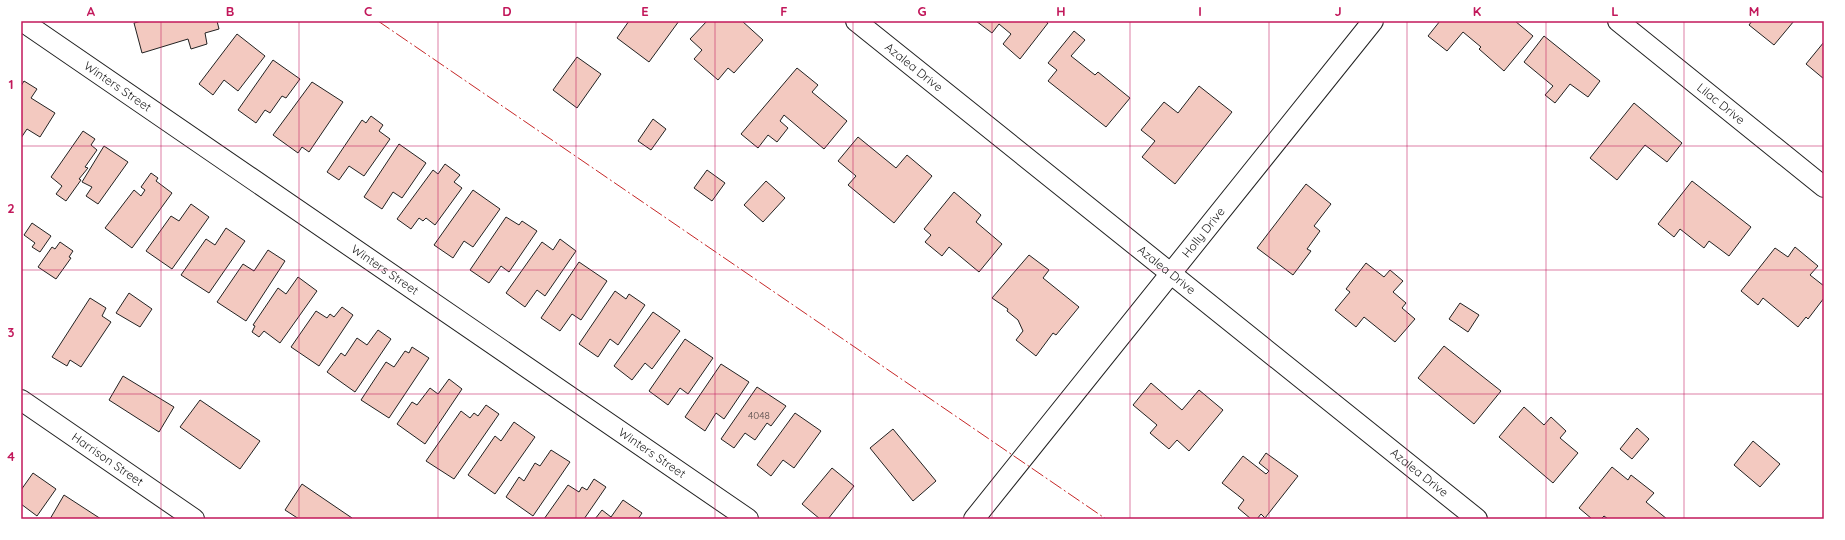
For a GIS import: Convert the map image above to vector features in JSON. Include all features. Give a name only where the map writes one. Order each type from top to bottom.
[{"type":"street","name":"Winters Street","points":[[22,21],[748,519]]},
{"type":"street","name":"Azalea Drive","points":[[856,21],[1477,519]]},
{"type":"street","name":"Holly Drive","points":[[974,519],[1373,21]]},
{"type":"street","name":"Lilac Drive","points":[[1618,21],[1824,187]]},
{"type":"street","name":"Harrison Street","points":[[21,400],[194,519]]},
{"type":"building","points":[[142,21],[217,21],[219,29],[205,33],[207,44],[191,49],[188,39],[142,53],[134,23]]},
{"type":"building","points":[[629,21],[679,21],[649,62],[617,38]]},
{"type":"building","points":[[707,21],[742,21],[763,40],[734,73],[728,68],[718,80],[694,59],[702,50],[690,39]]},
{"type":"building","points":[[976,21],[1045,21],[1048,23],[1020,59],[1003,44],[1011,34],[999,24],[992,33]]},
{"type":"building","points":[[1440,21],[1515,21],[1533,36],[1504,71],[1479,49],[1481,47],[1463,32],[1447,51],[1428,36]]},
{"type":"building","points":[[1752,21],[1794,21],[1774,45],[1749,25]]},
{"type":"building","points":[[1074,31],[1085,40],[1071,56],[1095,75],[1098,72],[1130,98],[1106,127],[1048,81],[1057,70],[1048,63]]},
{"type":"building","points":[[237,34],[265,56],[238,91],[224,80],[213,95],[199,84]]},
{"type":"building","points":[[1544,36],[1600,81],[1588,97],[1570,84],[1555,103],[1545,95],[1553,86],[1524,62]]},
{"type":"building","points":[[1824,42],[1824,79],[1806,64]]},
{"type":"building","points":[[577,57],[601,74],[577,108],[553,90]]},
{"type":"building","points":[[273,60],[300,79],[286,98],[282,96],[270,113],[265,110],[256,123],[238,110]]},
{"type":"building","points":[[797,68],[818,85],[812,92],[847,121],[824,149],[784,115],[780,121],[788,128],[777,142],[768,135],[758,148],[741,134]]},
{"type":"building","points":[[24,81],[37,89],[31,98],[55,113],[40,137],[27,129],[21,138],[21,86]]},
{"type":"building","points":[[312,82],[343,102],[309,152],[302,147],[298,153],[273,135]]},
{"type":"building","points":[[1199,86],[1232,112],[1175,184],[1142,157],[1155,141],[1141,130],[1164,102],[1178,113]]},
{"type":"building","points":[[1634,103],[1682,143],[1667,162],[1645,145],[1617,180],[1590,158]]},
{"type":"building","points":[[371,116],[383,125],[379,131],[390,139],[364,176],[349,166],[339,180],[327,172],[362,120],[366,123]]},
{"type":"building","points":[[653,119],[666,129],[651,150],[638,141]]},
{"type":"building","points":[[83,131],[95,139],[91,145],[97,150],[85,167],[88,168],[79,179],[81,180],[66,201],[56,194],[62,186],[51,177]]},
{"type":"building","points":[[858,137],[896,168],[907,155],[932,176],[894,223],[848,185],[856,176],[838,161]]},
{"type":"building","points":[[399,144],[426,163],[402,198],[393,192],[382,209],[364,197]]},
{"type":"building","points":[[104,146],[128,162],[98,204],[86,196],[92,187],[82,182]]},
{"type":"building","points":[[445,164],[460,175],[454,182],[462,188],[435,225],[426,218],[423,221],[419,218],[411,229],[397,219],[433,170],[438,174]]},
{"type":"building","points":[[707,170],[725,183],[712,201],[694,188]]},
{"type":"building","points":[[151,173],[158,178],[156,181],[172,193],[132,248],[105,228],[134,190],[141,196],[145,190],[141,187]]},
{"type":"building","points":[[766,181],[785,198],[763,222],[744,205]]},
{"type":"building","points":[[1692,181],[1751,227],[1729,256],[1709,241],[1704,248],[1680,229],[1674,237],[1658,224]]},
{"type":"building","points":[[1306,184],[1331,204],[1314,226],[1320,231],[1307,249],[1311,251],[1293,275],[1257,248]]},
{"type":"building","points":[[473,190],[500,209],[473,247],[464,241],[453,258],[434,245]]},
{"type":"building","points":[[954,192],[981,215],[976,222],[1002,244],[979,272],[949,247],[942,256],[925,242],[931,235],[924,229]]},
{"type":"building","points":[[191,204],[209,217],[172,269],[146,251],[171,216],[179,221]]},
{"type":"building","points":[[506,217],[519,225],[522,221],[537,231],[509,272],[501,266],[489,283],[470,270]]},
{"type":"building","points":[[32,223],[51,236],[40,252],[32,247],[35,243],[24,235]]},
{"type":"building","points":[[226,228],[245,241],[209,293],[181,275],[206,239],[215,245]]},
{"type":"building","points":[[560,239],[576,251],[545,296],[537,290],[525,307],[506,293],[542,242],[553,250]]},
{"type":"building","points":[[60,242],[73,251],[69,257],[71,258],[56,279],[38,267],[52,247],[55,249]]},
{"type":"building","points":[[1795,247],[1818,266],[1810,275],[1824,286],[1824,298],[1808,319],[1806,317],[1798,327],[1763,298],[1758,305],[1741,291],[1775,248],[1788,257]]},
{"type":"building","points":[[268,250],[285,261],[246,321],[217,302],[243,264],[254,271]]},
{"type":"building","points":[[1029,255],[1049,270],[1043,278],[1079,307],[1056,335],[1053,333],[1036,356],[1016,340],[1023,331],[1018,320],[1007,311],[1008,309],[992,298]]},
{"type":"building","points":[[579,262],[607,281],[581,320],[572,314],[560,331],[541,318]]},
{"type":"building","points":[[1366,263],[1384,277],[1390,270],[1403,281],[1393,292],[1406,303],[1402,308],[1415,319],[1395,342],[1364,317],[1356,327],[1335,310],[1350,292],[1346,289]]},
{"type":"building","points":[[298,277],[317,291],[280,343],[264,331],[259,337],[252,332],[255,326],[253,325],[278,288],[286,294]]},
{"type":"building","points":[[615,291],[626,299],[629,294],[645,305],[618,345],[610,339],[598,357],[579,344]]},
{"type":"building","points":[[129,293],[152,309],[140,327],[116,313]]},
{"type":"building","points":[[90,298],[106,308],[102,316],[111,322],[81,367],[70,360],[67,366],[52,357]]},
{"type":"building","points":[[1460,303],[1479,315],[1468,332],[1449,319]]},
{"type":"building","points":[[342,307],[353,315],[319,366],[291,347],[316,311],[327,318],[330,314],[334,317]]},
{"type":"building","points":[[653,312],[680,331],[652,369],[645,363],[632,380],[614,366]]},
{"type":"building","points":[[378,330],[391,339],[355,392],[327,372],[341,353],[345,356],[357,338],[367,345]]},
{"type":"building","points":[[685,339],[713,358],[688,394],[680,388],[668,405],[649,391]]},
{"type":"building","points":[[1444,346],[1501,391],[1474,424],[1418,378]]},
{"type":"building","points":[[412,347],[429,358],[389,418],[361,400],[386,362],[394,367],[405,351],[409,353]]},
{"type":"building","points":[[721,364],[749,382],[724,419],[716,413],[705,431],[685,417]]},
{"type":"building","points":[[123,376],[174,407],[159,432],[109,400]]},
{"type":"building","points":[[449,379],[462,389],[425,444],[397,424],[412,402],[417,405],[430,388],[438,394]]},
{"type":"building","points":[[1151,383],[1182,410],[1199,390],[1223,410],[1189,451],[1177,440],[1169,449],[1150,433],[1157,425],[1133,405]]},
{"type":"building","points":[[757,387],[786,406],[771,426],[767,423],[755,440],[745,433],[734,448],[721,439]]},
{"type":"building","points":[[200,400],[260,441],[240,469],[180,427]]},
{"type":"building","points":[[486,405],[499,414],[454,479],[426,461],[461,411],[470,418],[474,413],[478,416]]},
{"type":"building","points":[[1524,407],[1544,425],[1551,417],[1566,431],[1560,438],[1578,453],[1553,483],[1499,437]]},
{"type":"building","points":[[795,413],[821,431],[794,468],[783,460],[771,476],[757,465]]},
{"type":"building","points":[[514,422],[535,437],[495,494],[468,475],[495,436],[501,441]]},
{"type":"building","points":[[1637,428],[1649,439],[1632,459],[1620,449]]},
{"type":"building","points":[[893,429],[936,481],[913,501],[870,448]]},
{"type":"building","points":[[1753,441],[1780,464],[1760,487],[1734,465]]},
{"type":"building","points":[[551,450],[570,462],[533,516],[506,497],[519,477],[524,481],[535,463],[540,466]]},
{"type":"building","points":[[1266,453],[1298,476],[1265,518],[1261,514],[1257,519],[1251,519],[1238,508],[1244,500],[1222,483],[1243,456],[1266,474],[1269,471],[1259,463]]},
{"type":"building","points":[[1612,467],[1628,480],[1631,475],[1654,493],[1646,502],[1667,519],[1608,519],[1604,516],[1601,519],[1592,519],[1579,508]]},
{"type":"building","points":[[832,468],[854,486],[828,519],[820,519],[802,504]]},
{"type":"building","points":[[33,473],[56,489],[37,516],[21,504],[21,490]]},
{"type":"building","points":[[594,479],[606,487],[584,519],[544,519],[568,485],[579,492],[582,487],[587,490]]},
{"type":"building","points":[[302,484],[352,518],[299,519],[285,510]]},
{"type":"building","points":[[64,495],[101,519],[50,519]]},
{"type":"building","points":[[623,500],[642,513],[638,519],[595,519],[602,510],[611,517]]},
{"type":"power","points":[[378,21],[1106,519]]}]
